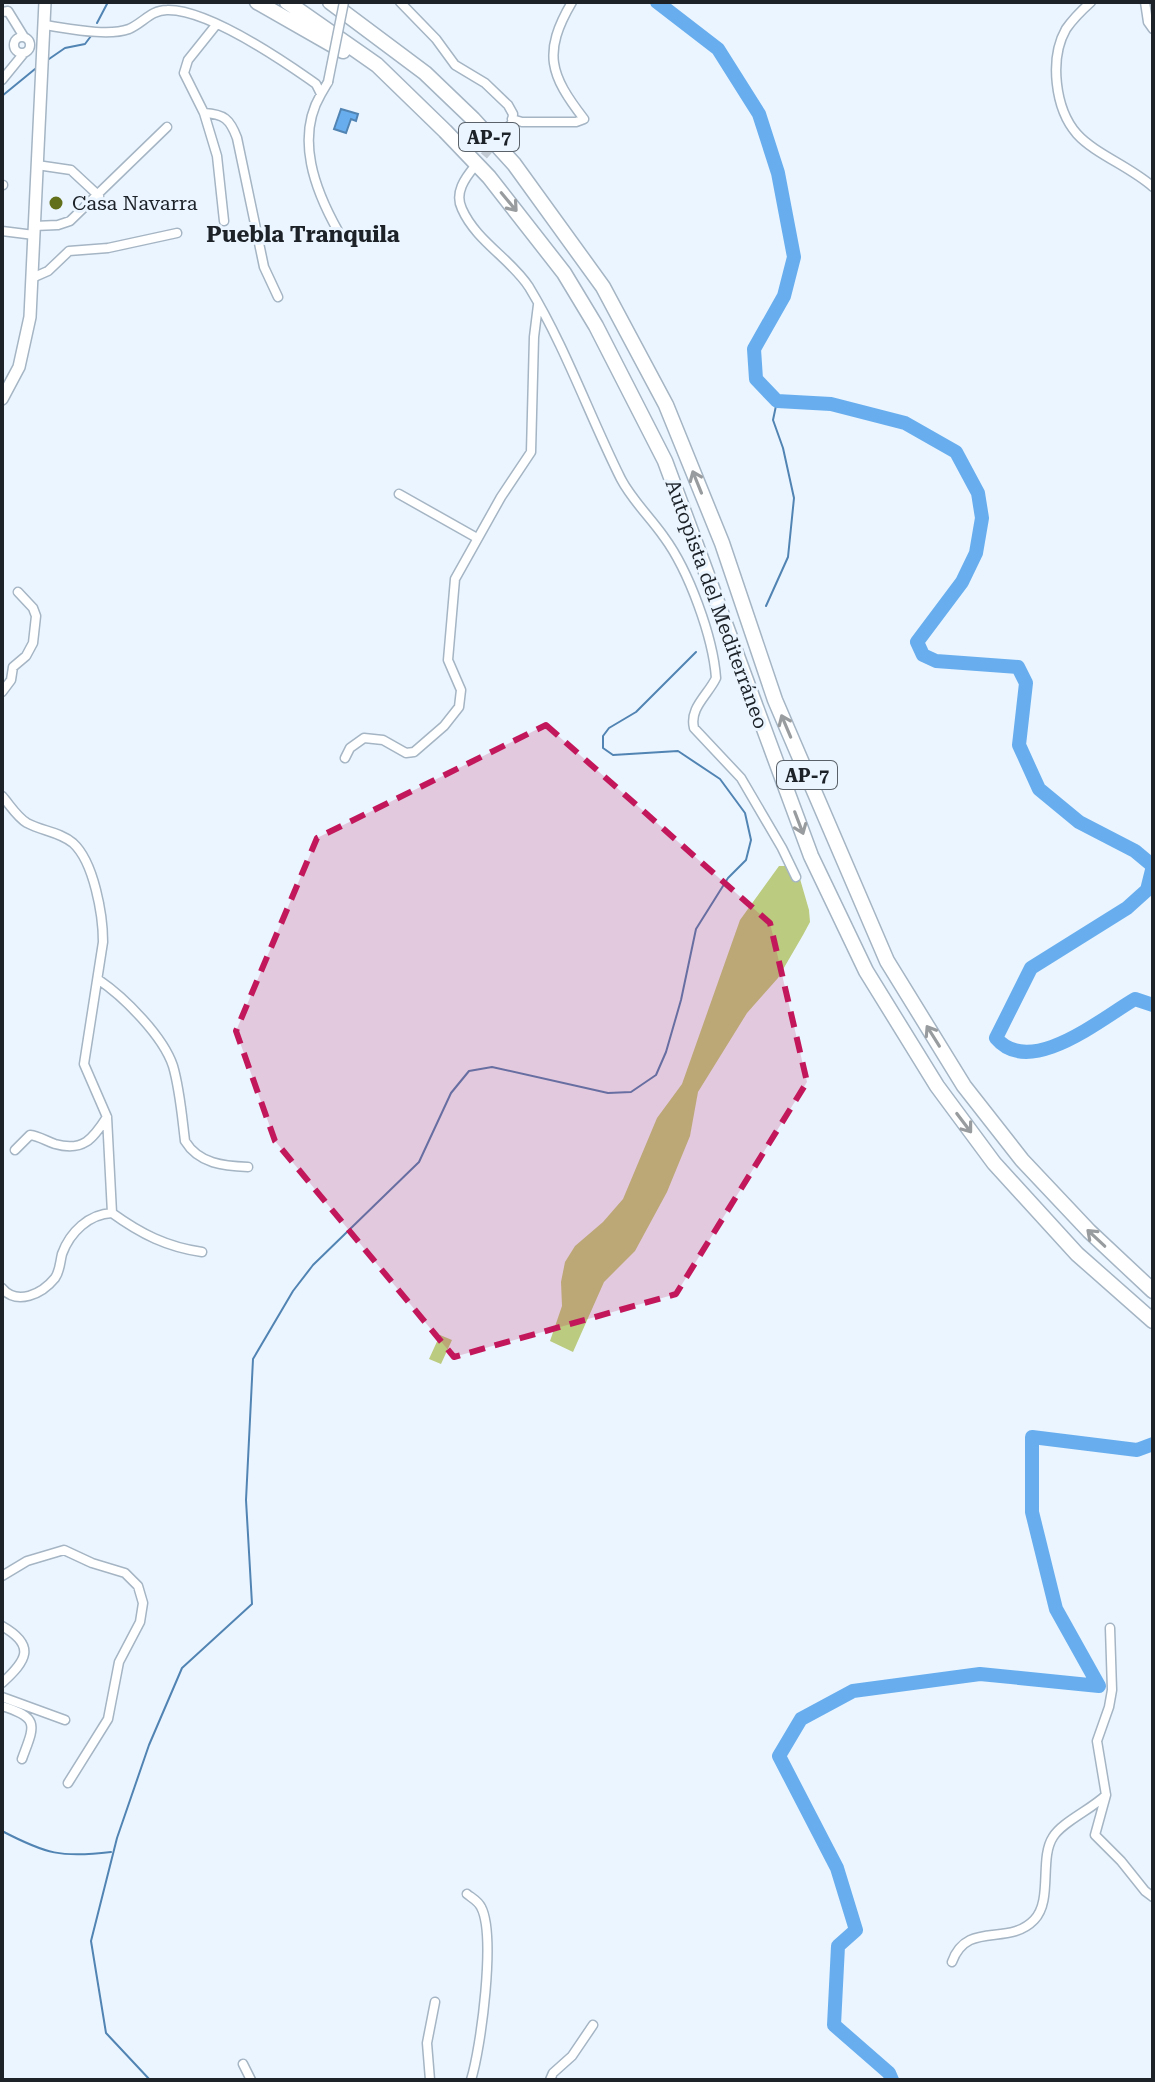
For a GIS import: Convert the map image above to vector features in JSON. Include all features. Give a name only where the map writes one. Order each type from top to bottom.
[{"type":"highway","points":[[257,2],[330,43],[397,86]]},
{"type":"highway","name":"Autopista del Mediterráneo","points":[[287,2],[377,65],[478,165],[564,273],[609,350],[665,461],[811,856],[866,971],[937,1086],[994,1163],[1077,1254],[1153,1321]]},
{"type":"highway","name":"Autopista del Mediterráneo","points":[[330,2],[425,73],[473,119],[514,164],[603,287],[666,405],[722,543],[775,700],[887,961],[964,1086],[1022,1160],[1089,1231],[1153,1291]]},
{"type":"highway","points":[[346,2],[398,44],[425,73]]},
{"type":"main road","points":[[2,399],[11,385],[25,345],[32,278],[45,3]]},
{"type":"street","points":[[338,231],[320,200],[313,178],[308,128],[311,114],[328,82],[346,2]]},
{"type":"street","points":[[400,2],[436,39],[455,65],[498,94],[508,105],[512,119],[503,133]]},
{"type":"street","points":[[512,119],[522,122],[576,122],[584,119],[557,80],[554,62],[554,46],[560,25],[572,2]]},
{"type":"street","points":[[1091,2],[1067,27],[1062,38],[1057,70],[1061,103],[1076,134],[1153,187]]},
{"type":"street","points":[[1145,2],[1148,22],[1153,29]]},
{"type":"street","points":[[21,44],[43,28],[127,30],[156,11],[164,10],[194,16],[216,25],[278,58],[316,84],[321,94]]},
{"type":"street","points":[[2,12],[8,11],[16,23],[21,44],[14,63],[2,80]]},
{"type":"street","points":[[216,25],[188,60],[184,73],[204,113],[217,156],[224,221]]},
{"type":"street","points":[[204,113],[220,114],[233,128],[264,267],[278,297]]},
{"type":"street","points":[[2,231],[34,230],[70,221],[167,127]]},
{"type":"street","points":[[37,165],[71,170],[99,196]]},
{"type":"street","points":[[475,166],[459,191],[461,208],[479,234],[527,284],[555,333],[622,481],[666,539],[696,599],[716,678],[695,710],[692,719],[694,728],[741,778],[796,877]]},
{"type":"street","points":[[32,278],[48,271],[69,251],[108,248],[177,233]]},
{"type":"street","points":[[345,758],[350,748],[364,738],[383,740],[406,753],[414,752],[455,714],[462,699],[448,660],[455,579],[531,452],[534,337],[538,303]]},
{"type":"street","points":[[399,494],[477,538]]},
{"type":"street","points":[[2,692],[11,680],[13,667],[31,648],[34,633],[36,616],[18,592]]},
{"type":"street","points":[[2,796],[27,823],[64,838],[79,851],[96,889],[103,942],[84,1064],[107,1117],[112,1213]]},
{"type":"street","points":[[99,980],[124,999],[166,1052],[172,1064],[185,1141],[190,1150],[218,1164],[248,1167]]},
{"type":"street","points":[[15,1150],[30,1135],[66,1146],[82,1146],[95,1136],[107,1117]]},
{"type":"street","points":[[2,1288],[10,1296],[23,1298],[46,1286],[58,1273],[67,1244],[82,1225],[95,1215],[112,1213],[132,1229],[162,1243],[202,1252]]},
{"type":"street","points":[[2,1576],[27,1561],[64,1550],[125,1573],[141,1593],[143,1614],[119,1662],[108,1719],[68,1783]]},
{"type":"street","points":[[2,1626],[18,1637],[25,1649],[21,1665],[2,1683]]},
{"type":"street","points":[[1110,1628],[1112,1690],[1097,1741],[1106,1795],[1095,1835],[1153,1897]]},
{"type":"street","points":[[2,1697],[65,1720]]},
{"type":"street","points":[[2,1706],[25,1714],[32,1723],[22,1759]]},
{"type":"street","points":[[952,1962],[966,1941],[1015,1932],[1032,1923],[1041,1909],[1051,1840],[1106,1795]]},
{"type":"street","points":[[467,1894],[484,1914],[487,1951],[482,2036],[471,2080]]},
{"type":"street","points":[[430,2080],[427,2043],[435,2002]]},
{"type":"street","points":[[550,2080],[553,2073],[572,2056],[593,2025]]},
{"type":"street","points":[[243,2064],[251,2080]]},
{"type":"highlighted area","points":[[546,725],[770,923],[807,1082],[676,1294],[454,1357],[275,1141],[236,1031],[317,838]]},
{"type":"green space","points":[[779,866],[788,866],[798,872],[810,922],[778,978],[747,1013],[698,1092],[690,1136],[667,1192],[635,1251],[604,1282],[573,1352],[550,1341],[562,1306],[561,1282],[565,1262],[575,1246],[603,1222],[623,1199],[657,1118],[682,1084],[740,920]]},
{"type":"green space","points":[[440,1335],[452,1340],[441,1364],[429,1359]]},
{"type":"water","points":[[341,109],[358,114],[356,121],[351,119],[346,133],[334,129]]},
{"type":"waterway","points":[[97,23],[108,2]]},
{"type":"waterway","points":[[657,2],[718,49],[759,114],[778,173],[794,257],[784,296],[754,349],[756,379],[777,401],[831,404],[905,423],[956,452],[978,493],[982,518],[976,553],[962,582],[917,642],[923,655],[936,661],[1018,667],[1026,683],[1019,745],[1039,789],[1079,822],[1135,851],[1153,866],[1147,890],[1127,908],[1031,968],[996,1038],[1010,1049],[1027,1052],[1046,1049],[1066,1041],[1135,999],[1153,1005]]},
{"type":"waterway","points":[[49,59],[65,48],[85,44],[91,36]]},
{"type":"waterway","points":[[2,96],[35,69]]},
{"type":"waterway","points":[[766,606],[788,557],[794,498],[773,420],[777,401]]},
{"type":"waterway","points":[[150,2080],[106,2033],[91,1941],[117,1838],[149,1745],[182,1668],[252,1604],[246,1500],[253,1359],[293,1291],[313,1265],[419,1162],[451,1093],[469,1071],[492,1067],[608,1093],[631,1092],[656,1075],[681,1000],[696,929],[728,878],[746,860],[751,840],[745,813],[720,779],[678,751],[613,755],[603,748],[603,736],[609,728],[636,712],[696,652]]},
{"type":"waterway","points":[[892,2080],[889,2073],[834,2025],[838,1946],[856,1930],[837,1868],[779,1756],[801,1719],[853,1691],[980,1674],[1099,1686],[1056,1609],[1032,1512],[1032,1437],[1137,1450],[1153,1444]]},
{"type":"waterway","points":[[2,1831],[54,1852],[111,1852]]},
{"type":"tunnel","points":[[476,165],[496,142]]},
{"type":"place","name":"Casa Navarra","points":[[56,203]]},
{"type":"district","name":"Puebla Tranquila","points":[[303,234]]}]
